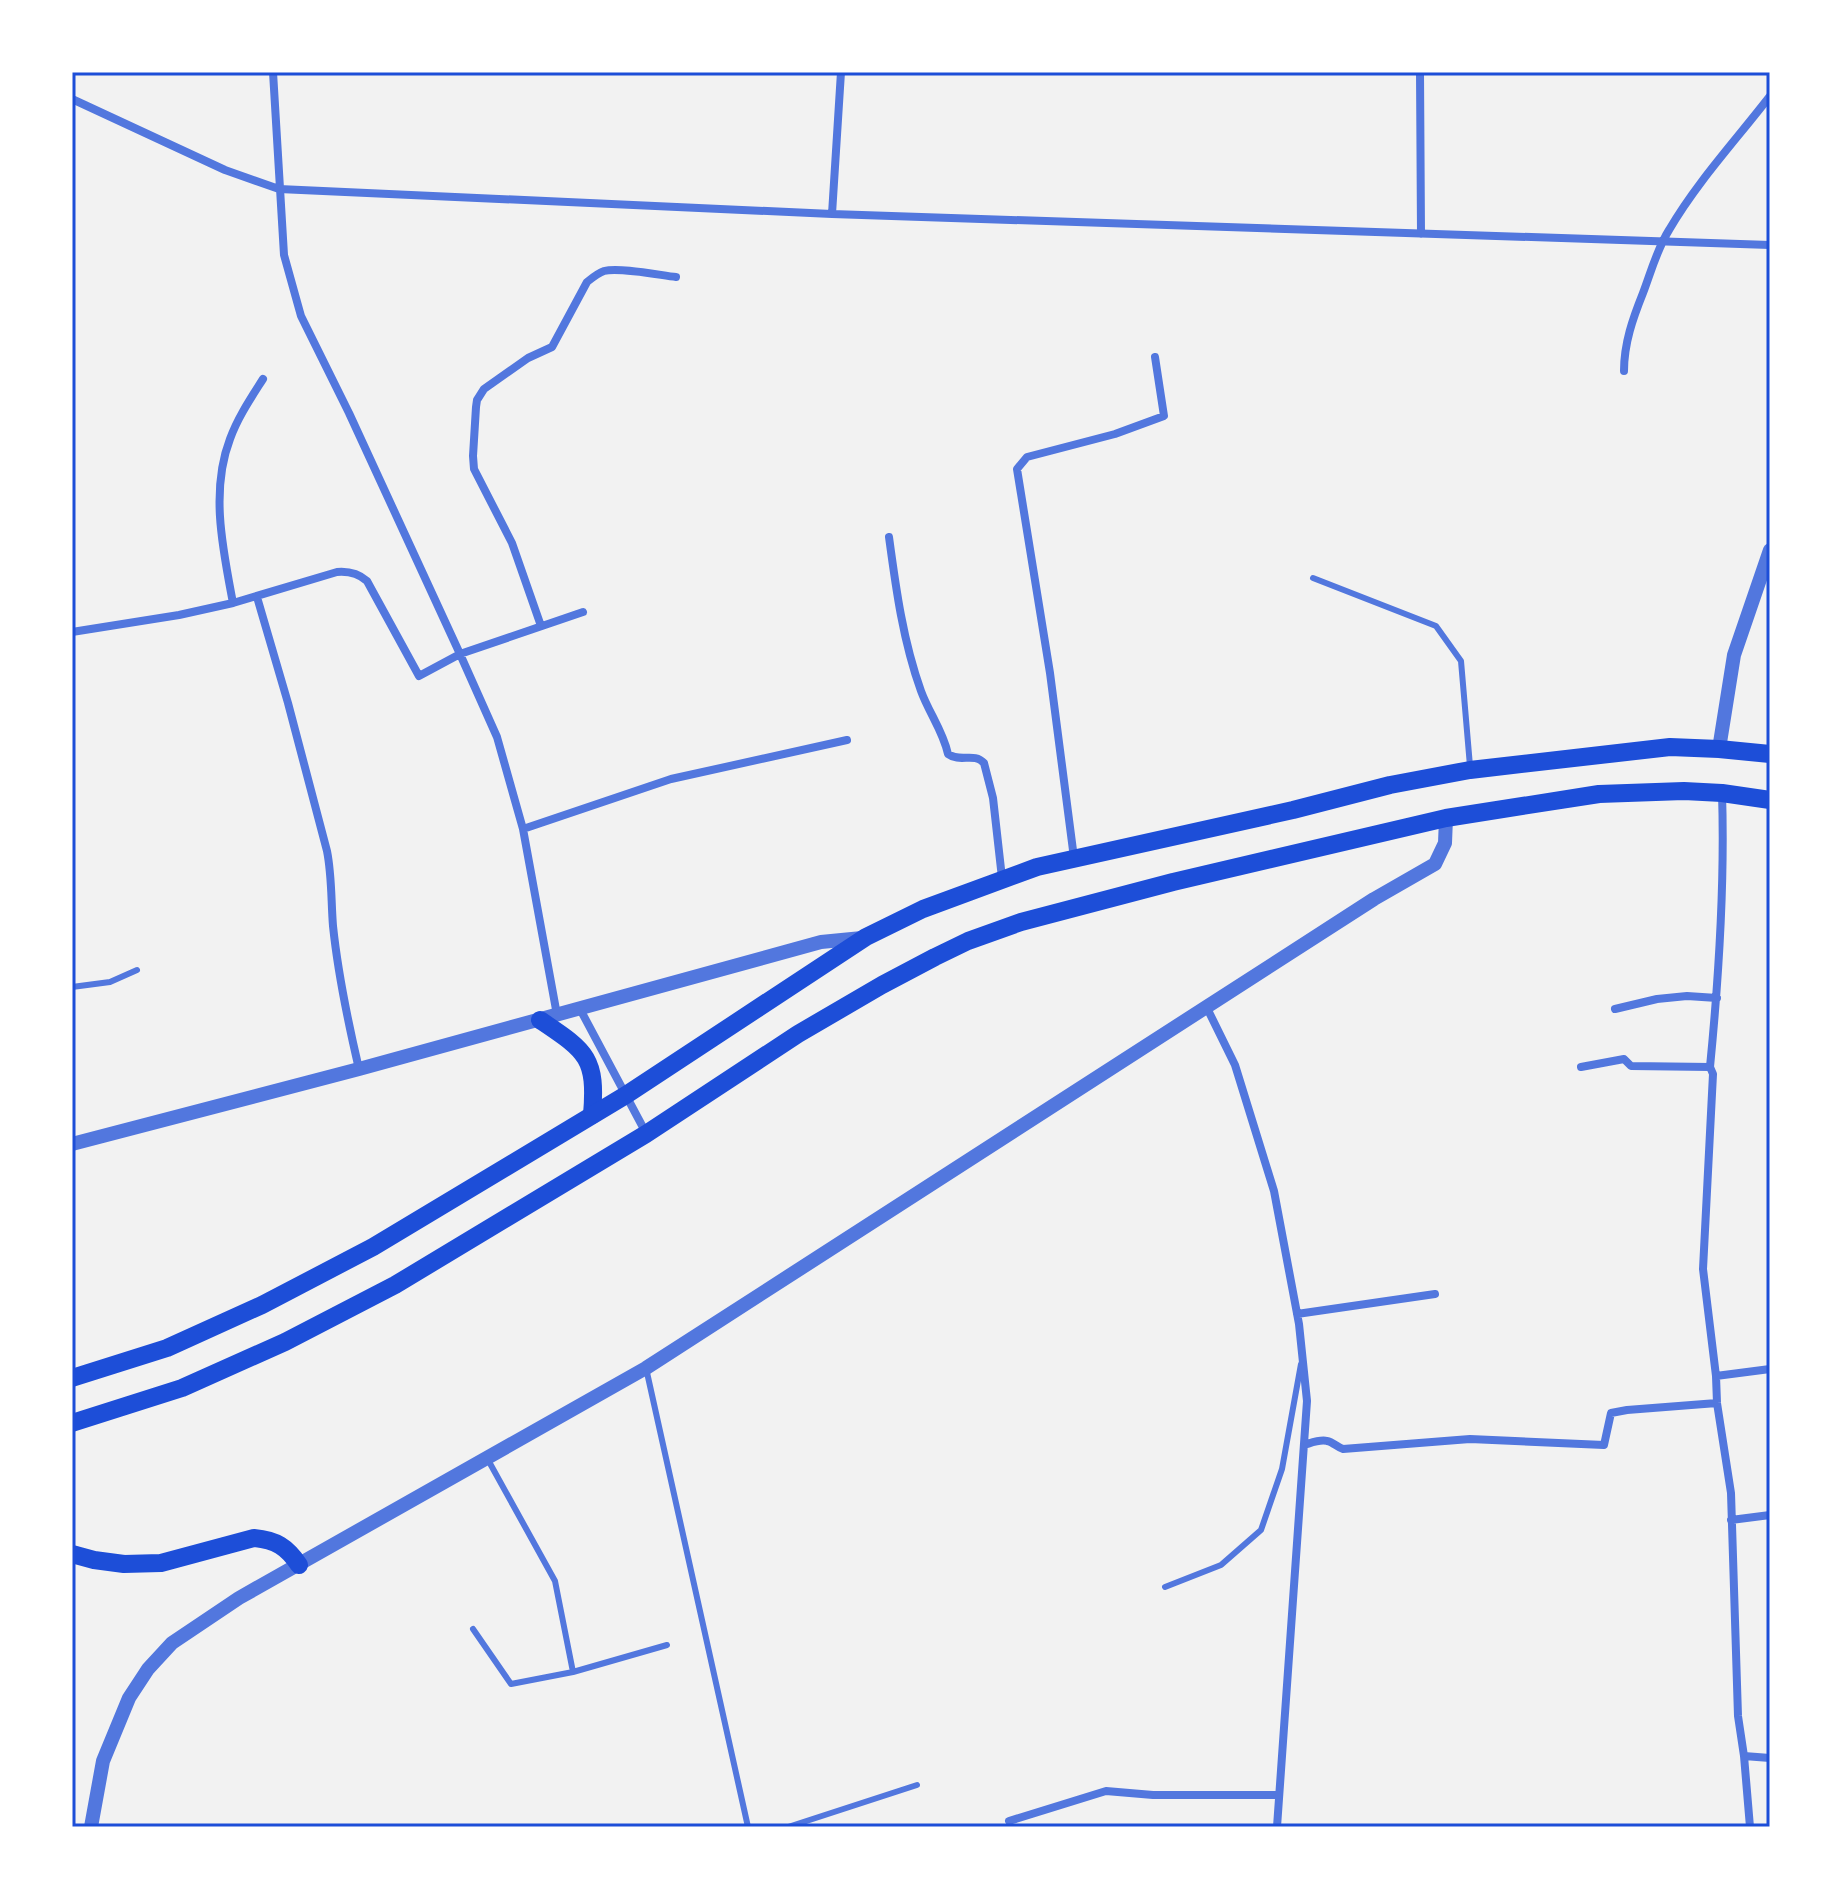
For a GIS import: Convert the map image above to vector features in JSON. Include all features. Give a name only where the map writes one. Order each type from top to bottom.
[{"type":"main road","points":[[72,1378],[167,1348],[262,1305],[373,1247],[626,1095],[866,937],[923,909],[1002,879],[1074,858],[1293,810],[1390,785],[1470,770],[1670,747],[1770,754]]},
{"type":"main road","points":[[72,1423],[182,1388],[285,1342],[395,1285],[646,1134],[798,1034],[882,985],[968,941],[1021,922],[1173,882],[1446,818],[1599,794],[1684,791],[1770,800]]},
{"type":"main road","points":[[548,1017],[586,1056],[594,1084],[592,1115]]},
{"type":"main road","points":[[72,1554],[124,1564],[161,1563],[254,1538],[277,1542],[289,1550],[299,1565]]},
{"type":"street","points":[[273,72],[284,255],[301,316],[349,413],[497,737],[523,829],[548,1017]]},
{"type":"street","points":[[832,214],[841,72]]},
{"type":"street","points":[[1420,72],[1421,234]]},
{"type":"street","points":[[1624,371],[1632,321],[1662,242],[1700,186],[1770,96]]},
{"type":"street","points":[[72,99],[225,170],[279,189],[832,214],[1770,245]]},
{"type":"street","points":[[541,626],[512,543],[474,469],[477,400],[484,389],[506,373],[552,347],[587,282],[593,277],[604,271],[676,277]]},
{"type":"street","points":[[1074,858],[1050,673],[1017,469],[1027,457],[1115,434],[1164,416],[1155,357]]},
{"type":"street","points":[[233,603],[223,553],[220,483],[230,438],[263,379]]},
{"type":"street","points":[[889,537],[898,606],[922,694],[944,736],[948,754],[958,758],[975,757],[984,763],[993,798],[1002,879]]},
{"type":"street","points":[[1719,749],[1734,655],[1770,550]]},
{"type":"street","points":[[72,632],[179,615],[257,597],[337,572],[355,573],[367,581],[419,676],[460,654],[583,612]]},
{"type":"street","points":[[257,597],[327,851],[335,939],[359,1069]]},
{"type":"street","points":[[523,829],[671,779],[847,740]]},
{"type":"street","points":[[1722,793],[1724,845],[1717,998],[1710,1067],[1713,1074],[1703,1269],[1717,1403],[1731,1493],[1738,1716],[1750,1827]]},
{"type":"street","points":[[91,1827],[103,1761],[129,1698],[148,1669],[172,1643],[239,1598],[646,1368],[1374,899],[1435,864],[1445,843],[1446,818]]},
{"type":"street","points":[[72,1144],[821,942],[866,937]]},
{"type":"street","points":[[1615,1009],[1657,999],[1687,996],[1717,998]]},
{"type":"street","points":[[1207,1008],[1235,1065],[1274,1191],[1297,1314],[1307,1401],[1277,1827]]},
{"type":"street","points":[[580,1009],[646,1134]]},
{"type":"street","points":[[1581,1067],[1624,1059],[1631,1066],[1710,1067]]},
{"type":"street","points":[[1297,1314],[1435,1294]]},
{"type":"street","points":[[1716,1376],[1770,1369]]},
{"type":"street","points":[[1304,1445],[1328,1441],[1343,1449],[1470,1439],[1604,1445],[1611,1413],[1717,1403]]},
{"type":"street","points":[[1731,1520],[1770,1515]]},
{"type":"street","points":[[1744,1756],[1770,1758]]},
{"type":"street","points":[[1009,1821],[1106,1791],[1153,1795],[1279,1795]]},
{"type":"lane","points":[[1313,578],[1436,626],[1461,661],[1470,770]]},
{"type":"lane","points":[[72,987],[110,982],[137,970]]},
{"type":"lane","points":[[1165,1587],[1221,1565],[1261,1530],[1282,1469],[1303,1357]]},
{"type":"lane","points":[[646,1368],[748,1827]]},
{"type":"lane","points":[[487,1458],[555,1581],[573,1672]]},
{"type":"lane","points":[[473,1629],[511,1684],[573,1672],[667,1645]]},
{"type":"lane","points":[[788,1827],[917,1785]]}]
